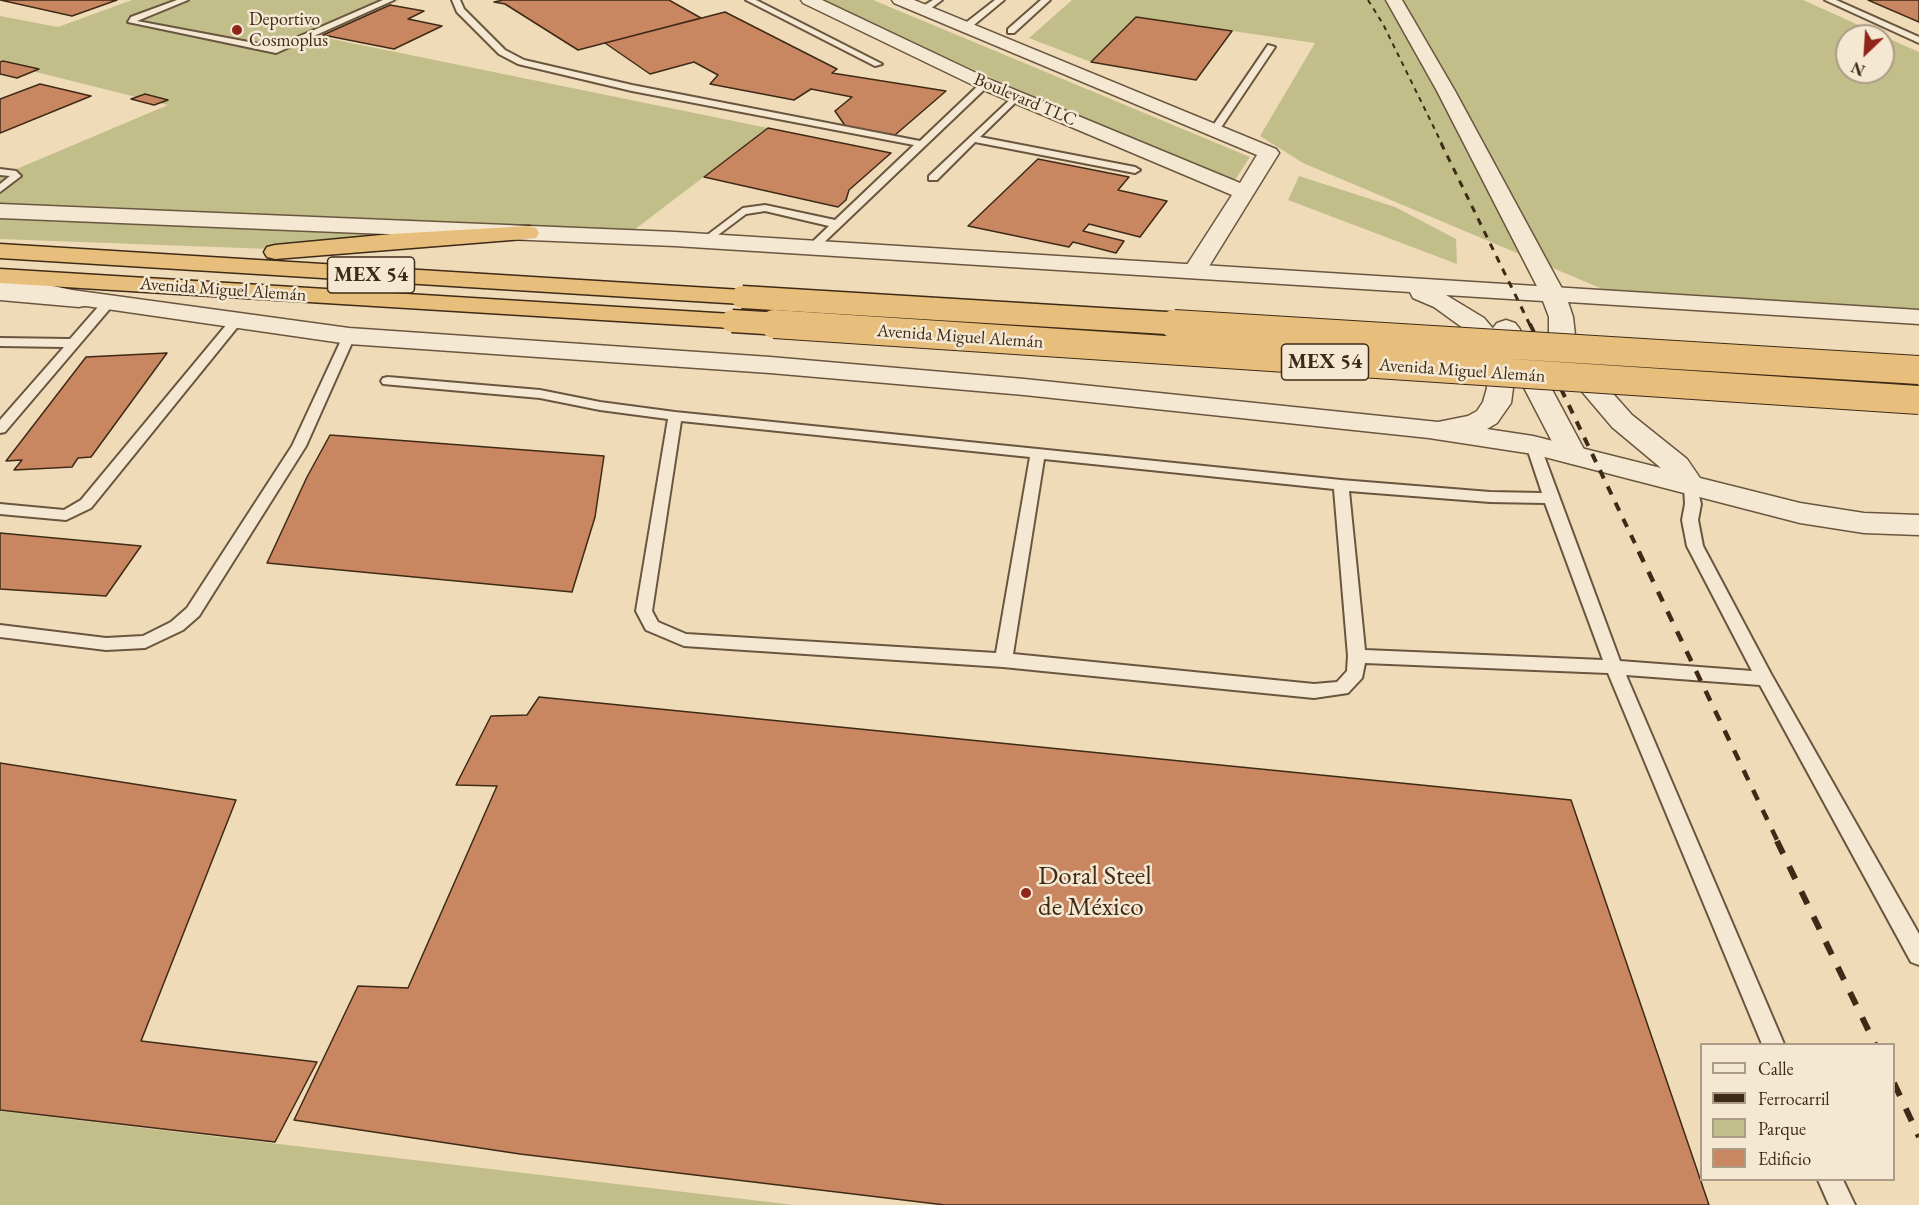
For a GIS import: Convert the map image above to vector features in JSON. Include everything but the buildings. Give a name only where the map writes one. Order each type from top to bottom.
[{"type":"highway","points":[[0,250],[188,254],[271,253],[392,241],[528,233]]},
{"type":"highway","name":"Avenida Miguel Alemán","points":[[0,250],[1919,370]]},
{"type":"highway","name":"Avenida Miguel Alemán","points":[[0,276],[732,321],[1919,400]]},
{"type":"street","name":"Boulevard TLC","points":[[809,0],[985,84],[1245,193]]},
{"type":"street","points":[[900,0],[930,5],[966,27],[1269,153],[1195,271]]},
{"type":"street","points":[[1394,0],[1446,91],[1554,296],[1561,317],[1562,335],[1588,382],[1622,421],[1677,466],[1691,486]]},
{"type":"street","points":[[0,211],[706,241],[1554,296],[1919,317]]},
{"type":"street","points":[[0,282],[109,302],[349,336],[770,365],[1024,387],[1429,429],[1533,445],[1573,454],[1822,518],[1864,523],[1919,525]]},
{"type":"street","points":[[1388,284],[1443,302],[1475,323],[1482,331],[1499,374],[1500,388],[1497,403],[1487,417],[1474,424],[1429,429]]},
{"type":"street","points":[[0,293],[109,302]]},
{"type":"street","points":[[1506,328],[1573,454]]},
{"type":"lane","points":[[184,0],[134,19],[132,22],[276,50],[390,0]]},
{"type":"lane","points":[[456,0],[460,10],[502,52],[521,62],[632,88],[922,144]]},
{"type":"lane","points":[[750,0],[878,64]]},
{"type":"lane","points":[[966,27],[998,0]]},
{"type":"lane","points":[[1011,31],[1046,0]]},
{"type":"lane","points":[[1829,0],[1919,40]]},
{"type":"lane","points":[[1215,130],[1271,47]]},
{"type":"lane","points":[[812,248],[985,84]]},
{"type":"lane","points":[[933,178],[1016,97]]},
{"type":"lane","points":[[973,139],[1135,170]]},
{"type":"lane","points":[[0,172],[12,173],[16,176],[1,187]]},
{"type":"lane","points":[[706,241],[742,211],[765,208],[837,224]]},
{"type":"lane","points":[[0,429],[7,414],[75,343],[109,302]]},
{"type":"lane","points":[[0,509],[66,515],[86,504],[236,321]]},
{"type":"lane","points":[[0,631],[106,644],[145,642],[177,626],[193,612],[299,446],[349,336]]},
{"type":"lane","points":[[0,342],[75,343]]},
{"type":"lane","points":[[388,381],[540,394],[600,406],[675,416],[1341,484],[1490,497],[1551,498]]},
{"type":"lane","points":[[675,416],[644,611],[652,626],[684,640],[1003,660],[1314,691],[1342,688],[1356,673],[1357,656],[1341,484]]},
{"type":"lane","points":[[1533,445],[1614,667],[1773,1043]]},
{"type":"lane","points":[[1003,660],[1038,453]]},
{"type":"lane","points":[[1691,486],[1693,504],[1690,520],[1695,546],[1765,679],[1919,955]]},
{"type":"lane","points":[[1357,656],[1614,667],[1765,679]]},
{"type":"lane","points":[[1831,1181],[1842,1205]]},
{"type":"green space","points":[[132,0],[399,0],[317,36],[768,128],[630,233],[270,249],[0,239],[0,176],[168,105],[0,63],[0,16],[58,27]]},
{"type":"green space","points":[[821,0],[873,0],[1250,157],[1233,183],[937,54]]},
{"type":"green space","points":[[1072,0],[1803,0],[1857,24],[1835,24],[1835,84],[1895,84],[1895,41],[1919,52],[1919,309],[1605,290],[1303,163],[1260,136],[1315,43],[1136,17],[1091,62],[1029,38]]},
{"type":"green space","points":[[1299,176],[1395,207],[1456,239],[1457,264],[1288,200]]},
{"type":"green space","points":[[0,1111],[794,1205],[0,1205]]},
{"type":"railway","points":[[1368,0],[1383,24],[1442,144]]},
{"type":"railway","points":[[1441,143],[1530,325]]},
{"type":"railway","points":[[1530,324],[1640,554]]},
{"type":"railway","points":[[1639,552],[1778,842]]},
{"type":"railway","points":[[1777,841],[1875,1043]]},
{"type":"railway","points":[[1895,1085],[1919,1137]]},
{"type":"place","name":"Deportivo Cosmoplus","points":[[237,30]]},
{"type":"place","name":"Doral Steel de México","points":[[1026,893]]}]
